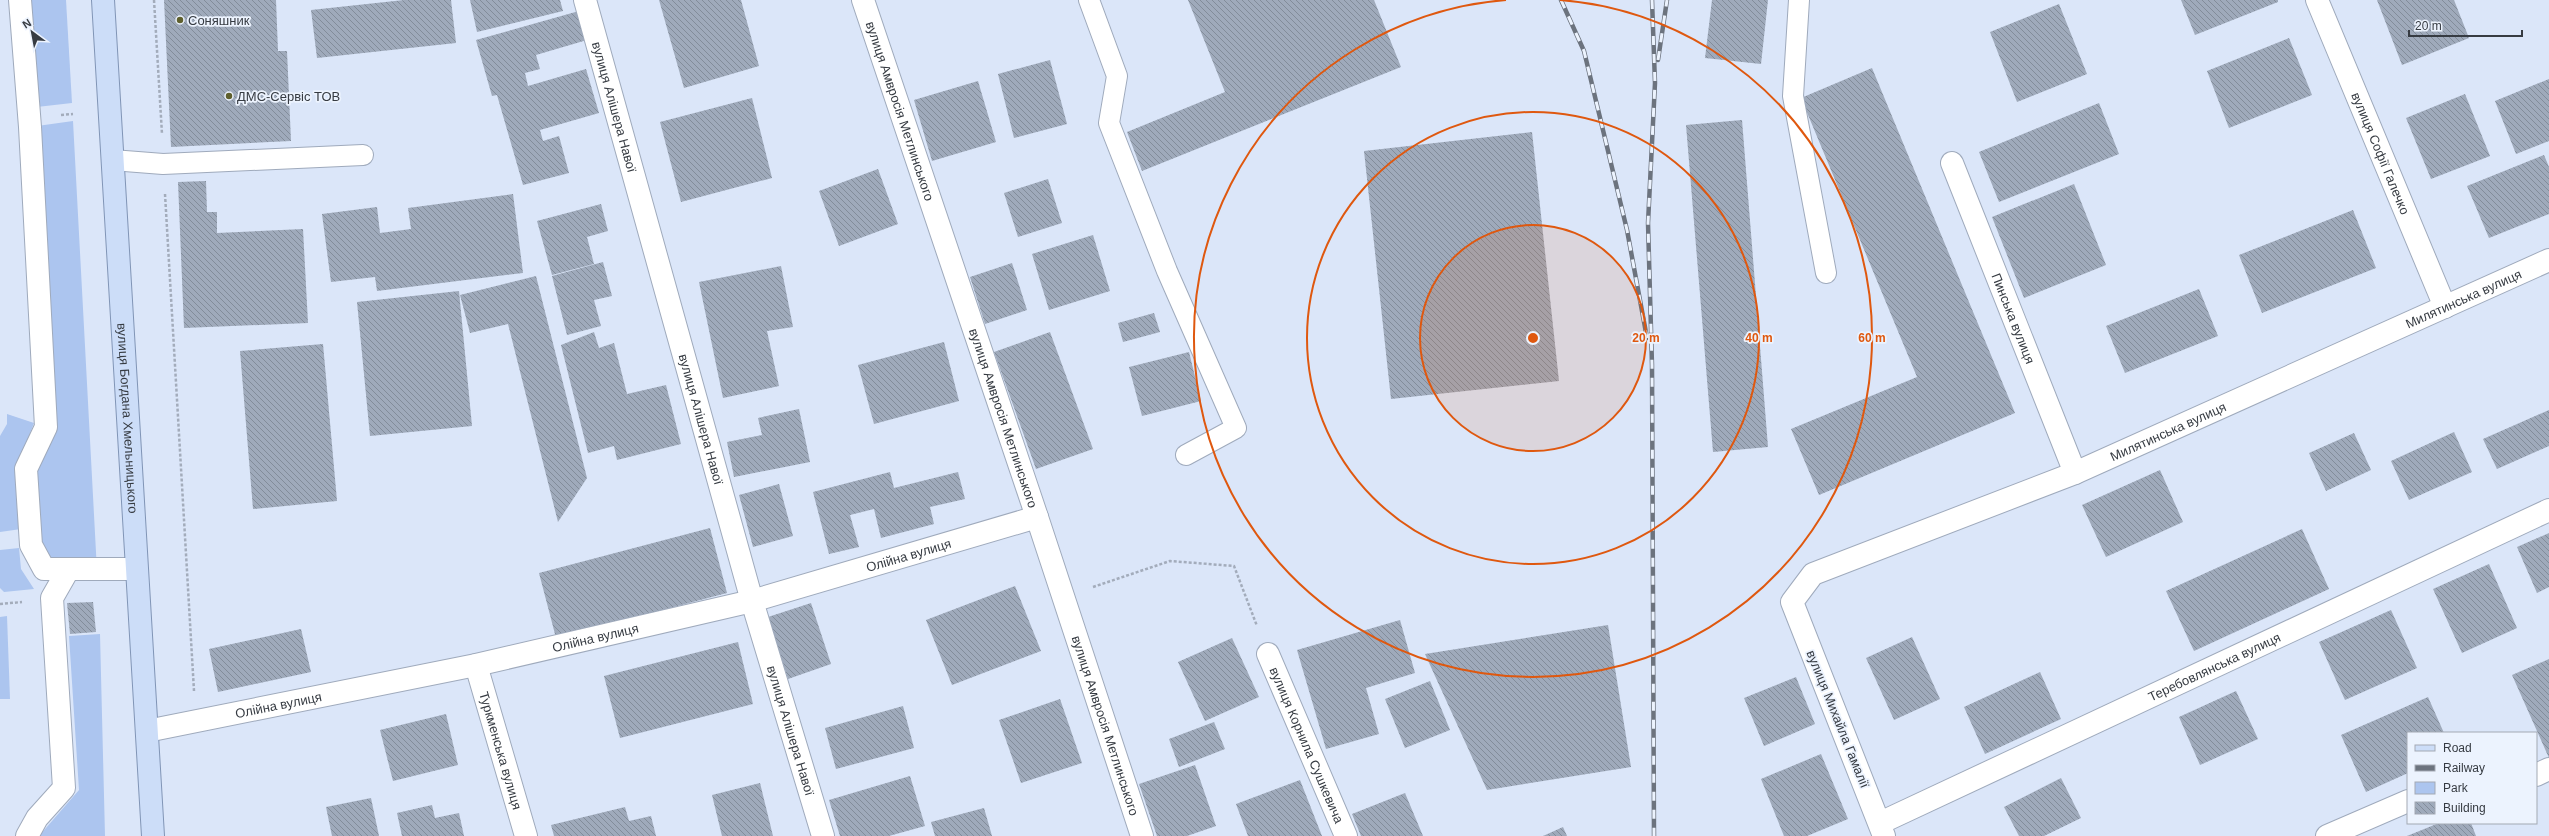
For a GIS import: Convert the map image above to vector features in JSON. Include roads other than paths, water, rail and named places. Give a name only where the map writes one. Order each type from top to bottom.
[{"type":"main road","name":"вулиця Богдана Хмельницького","points":[[103,0],[152,836]]},
{"type":"street","points":[[20,0],[30,135],[46,427],[26,469],[31,544],[44,569],[136,569]]},
{"type":"street","name":"вулиця Алішера Навої","points":[[585,0],[752,600],[823,836]]},
{"type":"street","name":"вулиця Амвросія Метлинського","points":[[863,0],[1037,517],[1142,836]]},
{"type":"street","name":"вулиця Софії Галечко","points":[[2317,0],[2446,307]]},
{"type":"street","name":"Пинська вулиця","points":[[1952,163],[2076,473]]},
{"type":"street","name":"Милятинська вулиця","points":[[1792,602],[1813,574],[2076,473],[2549,260]]},
{"type":"street","name":"Теребовлянська вулиця","points":[[1882,829],[2549,510]]},
{"type":"street","name":"Олійна вулиця","points":[[147,731],[196,723],[476,665],[752,600],[1037,517]]},
{"type":"street","points":[[27,836],[38,818],[64,788],[52,598],[68,570]]},
{"type":"street","name":"вулиця Михайла Гамалії","points":[[1792,602],[1882,829]]},
{"type":"street","name":"вулиця Корнила Сушкевича","points":[[1268,654],[1346,836]]},
{"type":"street","name":"Туркменська вулиця","points":[[476,665],[526,836]]},
{"type":"street","points":[[2537,775],[2549,769]]},
{"type":"street","points":[[2328,836],[2407,801]]},
{"type":"lane","points":[[1089,0],[1117,76],[1109,123],[1167,271],[1236,428],[1186,455]]},
{"type":"lane","points":[[1799,0],[1793,96],[1826,273]]},
{"type":"lane","points":[[112,160],[163,164],[363,155]]},
{"type":"railway","points":[[1561,0],[1584,51],[1627,230],[1647,338]]},
{"type":"railway","points":[[1652,0],[1655,83],[1648,223],[1652,365],[1654,836]]},
{"type":"railway","points":[[1658,60],[1667,0]]},
{"type":"place","name":"Соняшник","points":[[180,20]]},
{"type":"place","name":"ДМС-Сервіс ТОВ","points":[[229,96]]}]
